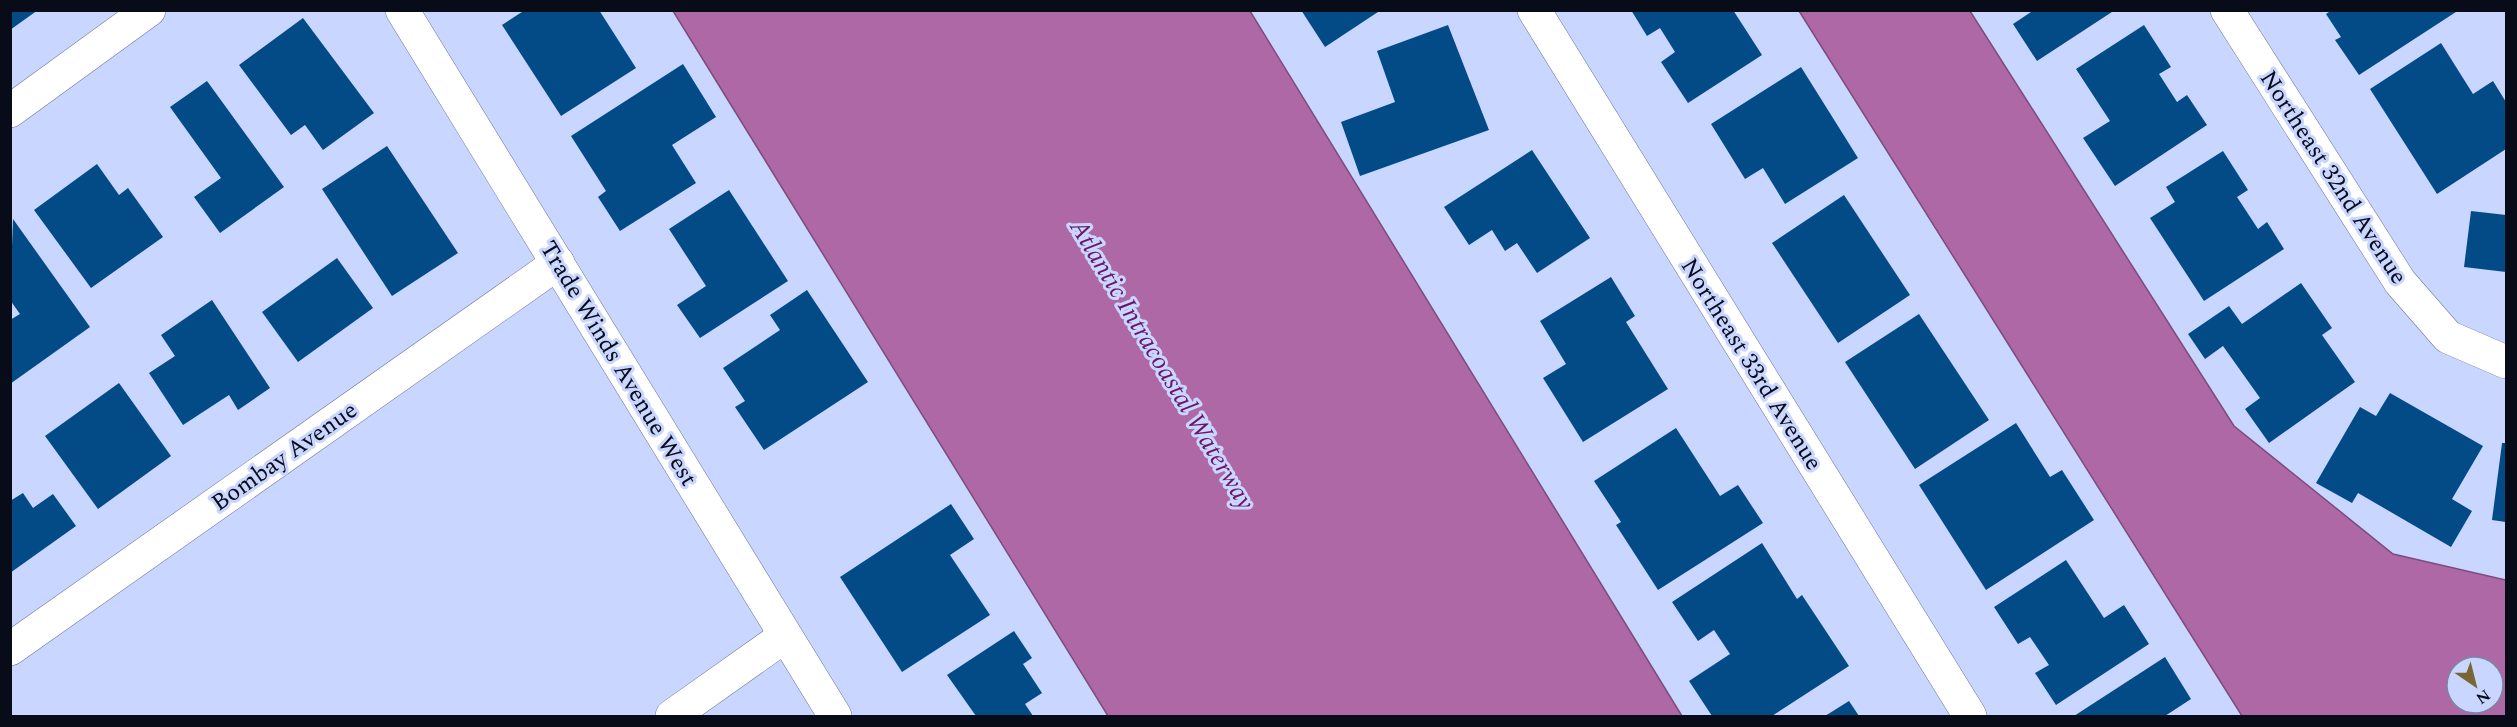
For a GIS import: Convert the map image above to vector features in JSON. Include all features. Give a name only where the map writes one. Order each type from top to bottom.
[{"type":"street","points":[[10,111],[149,10]]},
{"type":"street","name":"Trade Winds Avenue West","points":[[402,10],[835,717]]},
{"type":"street","name":"Northeast 33rd Avenue","points":[[1534,10],[1970,717]]},
{"type":"street","name":"Northeast 32nd Avenue","points":[[2228,10],[2400,282],[2448,338],[2506,362]]},
{"type":"street","name":"Bombay Avenue","points":[[10,649],[558,263]]},
{"type":"street","points":[[672,717],[785,636]]},
{"type":"water","name":"Atlantic Intracoastal Waterway","points":[[673,11],[1250,11],[1682,716],[1108,716]]},
{"type":"water","points":[[1799,11],[1970,11],[2234,426],[2393,554],[2506,580],[2506,716],[2242,716]]},
{"type":"building","points":[[10,10],[38,10],[10,30]]},
{"type":"building","points":[[525,10],[599,10],[636,68],[561,116],[502,25]]},
{"type":"building","points":[[1301,10],[1381,10],[1325,47]]},
{"type":"building","points":[[1631,10],[1733,10],[1762,55],[1688,103],[1661,62],[1675,52],[1660,28],[1647,36]]},
{"type":"building","points":[[2034,10],[2115,10],[2037,61],[2013,24]]},
{"type":"building","points":[[2332,10],[2459,10],[2359,75],[2335,40],[2341,37],[2326,14]]},
{"type":"building","points":[[303,18],[374,113],[323,150],[305,125],[291,135],[239,65]]},
{"type":"building","points":[[1448,25],[1489,130],[1360,176],[1341,122],[1395,102],[1377,51]]},
{"type":"building","points":[[2144,25],[2171,67],[2159,74],[2177,102],[2187,95],[2207,125],[2115,186],[2083,138],[2110,121],[2076,69]]},
{"type":"building","points":[[2441,43],[2473,94],[2493,81],[2506,102],[2506,149],[2437,194],[2370,89]]},
{"type":"building","points":[[683,64],[716,117],[672,145],[696,183],[620,231],[598,197],[606,191],[571,136]]},
{"type":"building","points":[[1801,67],[1858,158],[1785,204],[1763,168],[1745,179],[1711,124]]},
{"type":"building","points":[[207,81],[284,187],[220,233],[194,197],[221,178],[170,107]]},
{"type":"building","points":[[387,146],[458,253],[392,296],[322,189]]},
{"type":"building","points":[[1532,150],[1590,238],[1537,273],[1517,243],[1505,251],[1492,230],[1469,245],[1444,207]]},
{"type":"building","points":[[2223,151],[2248,190],[2237,197],[2258,229],[2267,222],[2284,249],[2204,301],[2150,218],[2175,202],[2166,187]]},
{"type":"building","points":[[97,164],[119,195],[128,188],[163,237],[91,288],[34,210]]},
{"type":"building","points":[[729,190],[788,281],[700,338],[677,305],[706,286],[669,229]]},
{"type":"building","points":[[1844,195],[1910,295],[1838,343],[1772,243]]},
{"type":"building","points":[[2471,211],[2506,215],[2506,272],[2464,267]]},
{"type":"building","points":[[13,219],[90,327],[10,384],[10,320],[20,314],[10,300]]},
{"type":"building","points":[[337,258],[373,308],[298,362],[262,312]]},
{"type":"building","points":[[1611,277],[1635,316],[1626,322],[1668,389],[1583,442],[1543,378],[1566,364],[1540,321]]},
{"type":"building","points":[[2301,283],[2332,328],[2322,335],[2355,382],[2269,443],[2245,409],[2260,398],[2223,346],[2205,359],[2188,334],[2229,306],[2242,324]]},
{"type":"building","points":[[807,290],[868,382],[764,450],[735,407],[745,401],[723,368],[780,330],[770,315]]},
{"type":"building","points":[[212,300],[270,388],[238,410],[229,395],[183,425],[149,373],[175,356],[161,335]]},
{"type":"building","points":[[1919,314],[1989,420],[1915,469],[1845,362]]},
{"type":"building","points":[[119,383],[171,456],[98,509],[45,436]]},
{"type":"building","points":[[2390,393],[2483,446],[2452,499],[2472,511],[2451,547],[2358,493],[2352,503],[2316,483],[2360,407],[2376,416]]},
{"type":"building","points":[[2016,423],[2050,477],[2062,470],[2094,520],[1986,590],[1919,485]]},
{"type":"building","points":[[1676,428],[1720,496],[1738,485],[1763,523],[1658,590],[1616,525],[1621,522],[1594,481]]},
{"type":"building","points":[[2502,443],[2506,443],[2506,522],[2492,520]]},
{"type":"building","points":[[23,493],[33,508],[53,494],[76,526],[10,573],[10,501]]},
{"type":"building","points":[[951,504],[974,539],[950,555],[990,615],[902,672],[840,577]]},
{"type":"building","points":[[1762,543],[1797,599],[1802,595],[1849,666],[1772,716],[1712,716],[1689,681],[1730,654],[1714,630],[1698,641],[1672,602]]},
{"type":"building","points":[[2066,560],[2104,618],[2124,605],[2149,644],[2056,705],[2035,673],[2049,665],[2030,637],[2018,644],[1994,607]]},
{"type":"building","points":[[1014,631],[1032,658],[1023,664],[1042,693],[1025,704],[1033,716],[976,716],[947,675]]},
{"type":"building","points":[[2165,657],[2191,699],[2165,716],[2074,716]]},
{"type":"building","points":[[1849,701],[1859,716],[1825,716]]}]
